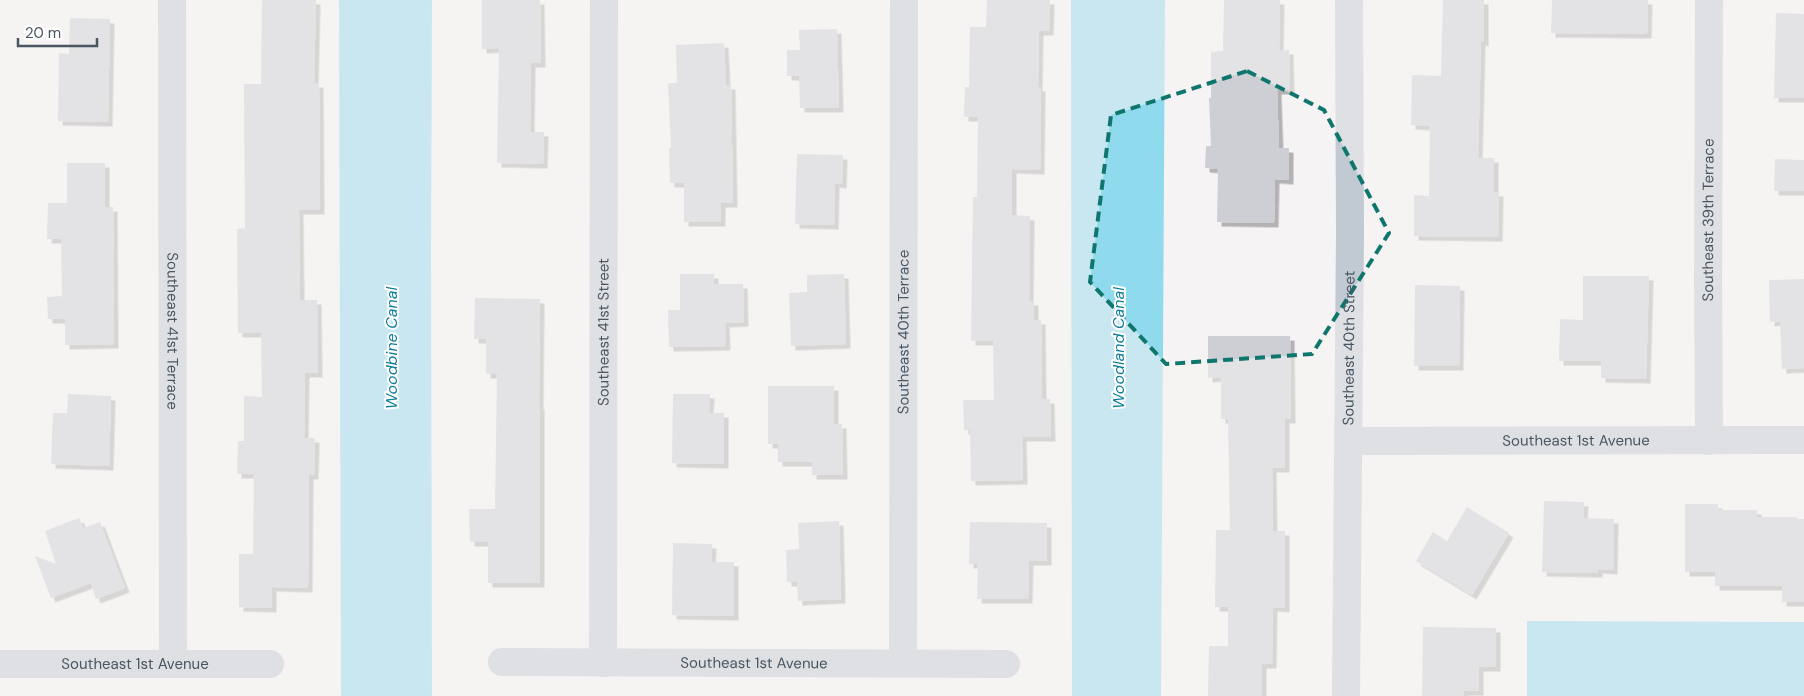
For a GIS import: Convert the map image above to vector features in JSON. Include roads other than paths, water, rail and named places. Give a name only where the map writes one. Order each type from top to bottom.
[{"type":"street","name":"Southeast 41st Terrace","points":[[172,0],[173,664]]},
{"type":"street","name":"Southeast 41st Street","points":[[603,663],[604,0]]},
{"type":"street","name":"Southeast 40th Terrace","points":[[903,663],[904,0]]},
{"type":"street","name":"Southeast 40th Street","points":[[1346,696],[1350,232],[1349,0]]},
{"type":"street","name":"Southeast 39th Terrace","points":[[1709,0],[1709,441]]},
{"type":"street","name":"Southeast 1st Avenue","points":[[1348,441],[1804,440]]},
{"type":"street","name":"Southeast 1st Avenue","points":[[502,662],[1006,664]]},
{"type":"street","name":"Southeast 1st Avenue","points":[[0,664],[270,664]]},
{"type":"water","name":"Woodbine Canal","points":[[339,0],[432,0],[432,696],[341,696]]},
{"type":"water","name":"Woodland Canal","points":[[1071,0],[1165,0],[1161,696],[1072,696]]},
{"type":"water","points":[[1527,621],[1804,622],[1804,696],[1527,696]]}]
